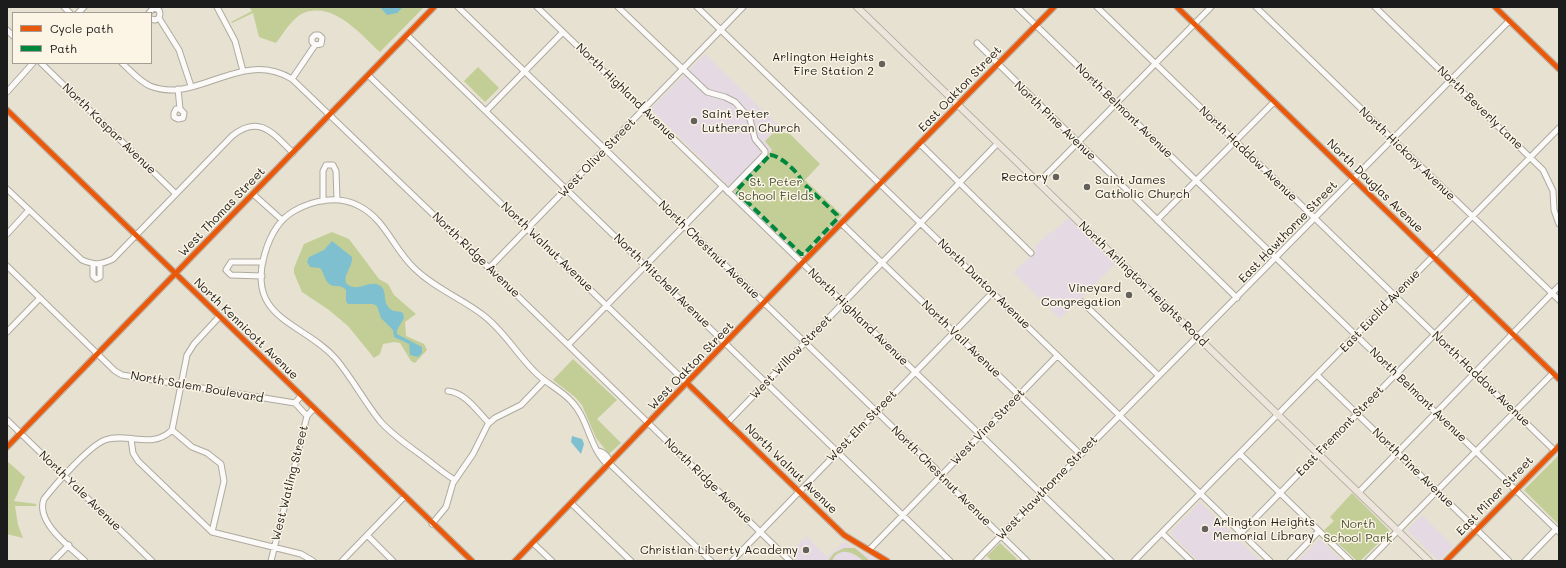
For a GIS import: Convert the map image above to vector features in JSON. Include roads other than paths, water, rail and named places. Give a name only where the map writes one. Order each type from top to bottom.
[{"type":"main road","name":"North Arlington Heights Road","points":[[857,7],[957,106],[1429,561]]},
{"type":"street","points":[[217,7],[235,41],[243,71]]},
{"type":"street","name":"West Thomas Street","points":[[7,448],[434,7]]},
{"type":"street","name":"North Chestnut Avenue","points":[[458,7],[876,412],[1027,561]]},
{"type":"street","name":"North Highland Avenue","points":[[537,7],[1111,561]]},
{"type":"street","points":[[618,7],[707,92],[726,97],[735,102],[750,119],[755,138],[765,151],[765,154],[728,192]]},
{"type":"street","name":"North Dunton Avenue","points":[[697,7],[1270,561]]},
{"type":"street","name":"West Olive Street","points":[[489,268],[606,150],[743,7]]},
{"type":"street","name":"North Belmont Avenue","points":[[1017,7],[1276,259],[1396,373],[1557,531]]},
{"type":"street","name":"East Oakton Street","points":[[881,185],[1054,7]]},
{"type":"street","name":"North Haddow Avenue","points":[[1097,7],[1435,334],[1514,413],[1554,450]]},
{"type":"street","name":"North Douglas Avenue","points":[[1177,7],[1472,296],[1559,379]]},
{"type":"street","points":[[1038,183],[1211,7]]},
{"type":"street","name":"North Hickory Avenue","points":[[1256,7],[1559,300]]},
{"type":"street","name":"North Beverly Lane","points":[[1375,7],[1543,170],[1556,190],[1554,210],[1559,224]]},
{"type":"street","points":[[1495,7],[1559,69]]},
{"type":"street","points":[[150,12],[151,9],[156,8],[160,12],[159,18],[179,50],[190,86]]},
{"type":"street","points":[[152,18],[159,18]]},
{"type":"street","name":"East Hawthorne Street","points":[[1119,415],[1276,259],[1509,21]]},
{"type":"street","points":[[486,111],[563,32]]},
{"type":"street","name":"North Mitchell Avenue","points":[[407,35],[567,188],[950,561]]},
{"type":"street","name":"North Pine Avenue","points":[[977,43],[1077,143],[1237,298]]},
{"type":"street","points":[[292,79],[315,45]]},
{"type":"street","points":[[7,92],[32,64]]},
{"type":"street","name":"North Kaspar Avenue","points":[[42,64],[176,194]]},
{"type":"street","name":"North Ridge Avenue","points":[[123,64],[138,79],[149,86],[165,90],[178,89],[243,71],[270,69],[292,79],[330,114],[790,561]]},
{"type":"street","name":"North Walnut Avenue","points":[[368,75],[608,305],[844,535],[887,561]]},
{"type":"street","points":[[178,89],[180,109]]},
{"type":"street","points":[[1157,220],[1274,102]]},
{"type":"street","name":"North Kennicott Avenue","points":[[7,110],[404,497],[472,561]]},
{"type":"street","points":[[7,189],[82,260],[93,264],[100,264],[113,259],[232,136],[243,127],[257,126],[271,131],[292,153]]},
{"type":"street","name":"East Euclid Avenue","points":[[1134,561],[1279,415],[1559,128]]},
{"type":"street","points":[[920,144],[1030,253]]},
{"type":"street","name":"West Willow Street","points":[[728,422],[998,144]]},
{"type":"street","points":[[323,200],[323,171],[326,165],[330,164],[333,165],[336,171],[337,199]]},
{"type":"street","name":"West Oakton Street","points":[[515,561],[802,264],[881,185]]},
{"type":"street","points":[[568,345],[723,186]]},
{"type":"street","points":[[253,194],[282,220]]},
{"type":"street","points":[[455,480],[408,447],[391,432],[376,416],[333,356],[316,342],[291,326],[276,312],[265,297],[262,262],[270,239],[282,220],[299,208],[323,200],[337,199],[358,205],[376,219],[414,268],[431,282],[489,319],[544,381],[568,398],[575,405],[598,451],[602,452],[609,459],[610,464],[711,561]]},
{"type":"street","points":[[7,234],[29,210]]},
{"type":"street","name":"North Vail Avenue","points":[[842,224],[1080,454]]},
{"type":"street","points":[[262,262],[231,262],[226,270],[231,275],[262,276]]},
{"type":"street","points":[[93,264],[93,276],[96,279],[100,277],[100,264]]},
{"type":"street","name":"North Salem Boulevard","points":[[7,266],[115,371],[122,375],[295,403]]},
{"type":"street","points":[[1358,492],[1559,286]]},
{"type":"street","name":"West Elm Street","points":[[732,561],[993,292]]},
{"type":"street","name":"East Fremont Street","points":[[1241,533],[1472,296]]},
{"type":"street","points":[[7,332],[40,298]]},
{"type":"street","points":[[1082,302],[1158,375]]},
{"type":"street","points":[[172,430],[187,355],[194,344],[219,317]]},
{"type":"street","name":"West Vine Street","points":[[868,550],[1057,356]]},
{"type":"street","points":[[1368,561],[1553,373]]},
{"type":"street","name":"North Pine Avenue","points":[[1317,375],[1509,561]]},
{"type":"street","points":[[432,524],[446,507],[455,480],[473,454],[483,430],[495,418],[522,405],[544,381]]},
{"type":"street","points":[[448,391],[456,392],[463,396],[489,423]]},
{"type":"street","points":[[302,396],[295,403],[306,416]]},
{"type":"street","name":"West Watling Street","points":[[271,561],[306,416],[314,408]]},
{"type":"street","name":"West Hawthorne Street","points":[[976,561],[1119,415]]},
{"type":"street","name":"North Yale Avenue","points":[[7,420],[152,561]]},
{"type":"street","points":[[85,561],[44,517],[42,505],[44,499],[98,443],[112,438],[156,439],[172,430]]},
{"type":"street","points":[[172,430],[192,448],[207,453],[221,464],[224,481],[212,532]]},
{"type":"street","points":[[131,439],[133,453],[138,461],[212,532],[301,554],[313,561]]},
{"type":"street","name":"East Miner Street","points":[[1446,561],[1559,446]]},
{"type":"street","points":[[1240,454],[1350,561]]},
{"type":"street","points":[[342,561],[404,497]]},
{"type":"street","points":[[571,502],[632,561]]},
{"type":"street","points":[[1290,561],[1319,531]]},
{"type":"street","points":[[1525,561],[1557,531]]},
{"type":"street","points":[[1162,533],[1191,561]]},
{"type":"street","points":[[367,535],[393,561]]},
{"type":"street","points":[[533,543],[552,561]]},
{"type":"street","points":[[54,561],[69,545]]},
{"type":"water","points":[[380,7],[403,7],[397,13],[387,15]]},
{"type":"water","points":[[332,241],[352,257],[345,280],[346,283],[353,287],[372,284],[380,285],[384,290],[386,302],[389,308],[403,313],[404,318],[397,330],[397,334],[422,347],[422,353],[418,357],[410,355],[409,344],[394,337],[393,330],[381,318],[377,306],[373,304],[348,304],[346,301],[346,290],[344,288],[330,285],[320,268],[310,267],[307,262],[309,257],[324,250]]},
{"type":"water","points":[[572,436],[582,439],[584,444],[581,454],[571,442]]},
{"type":"place","name":"Arlington Heights Fire Station 2","points":[[882,64]]},
{"type":"place","name":"Saint Peter Lutheran Church","points":[[694,121]]},
{"type":"place","name":"Rectory","points":[[1056,177]]},
{"type":"place","name":"Saint James Catholic Church","points":[[1087,187]]},
{"type":"place","name":"Vineyard Congregation","points":[[1129,295]]},
{"type":"place","name":"Arlington Heights Memorial Library","points":[[1205,529]]},
{"type":"place","name":"Christian Liberty Academy","points":[[806,550]]},
{"type":"park label","name":"St. Peter School Fields","points":[[776,189]]},
{"type":"park label","name":"North School Park","points":[[1358,531]]}]
